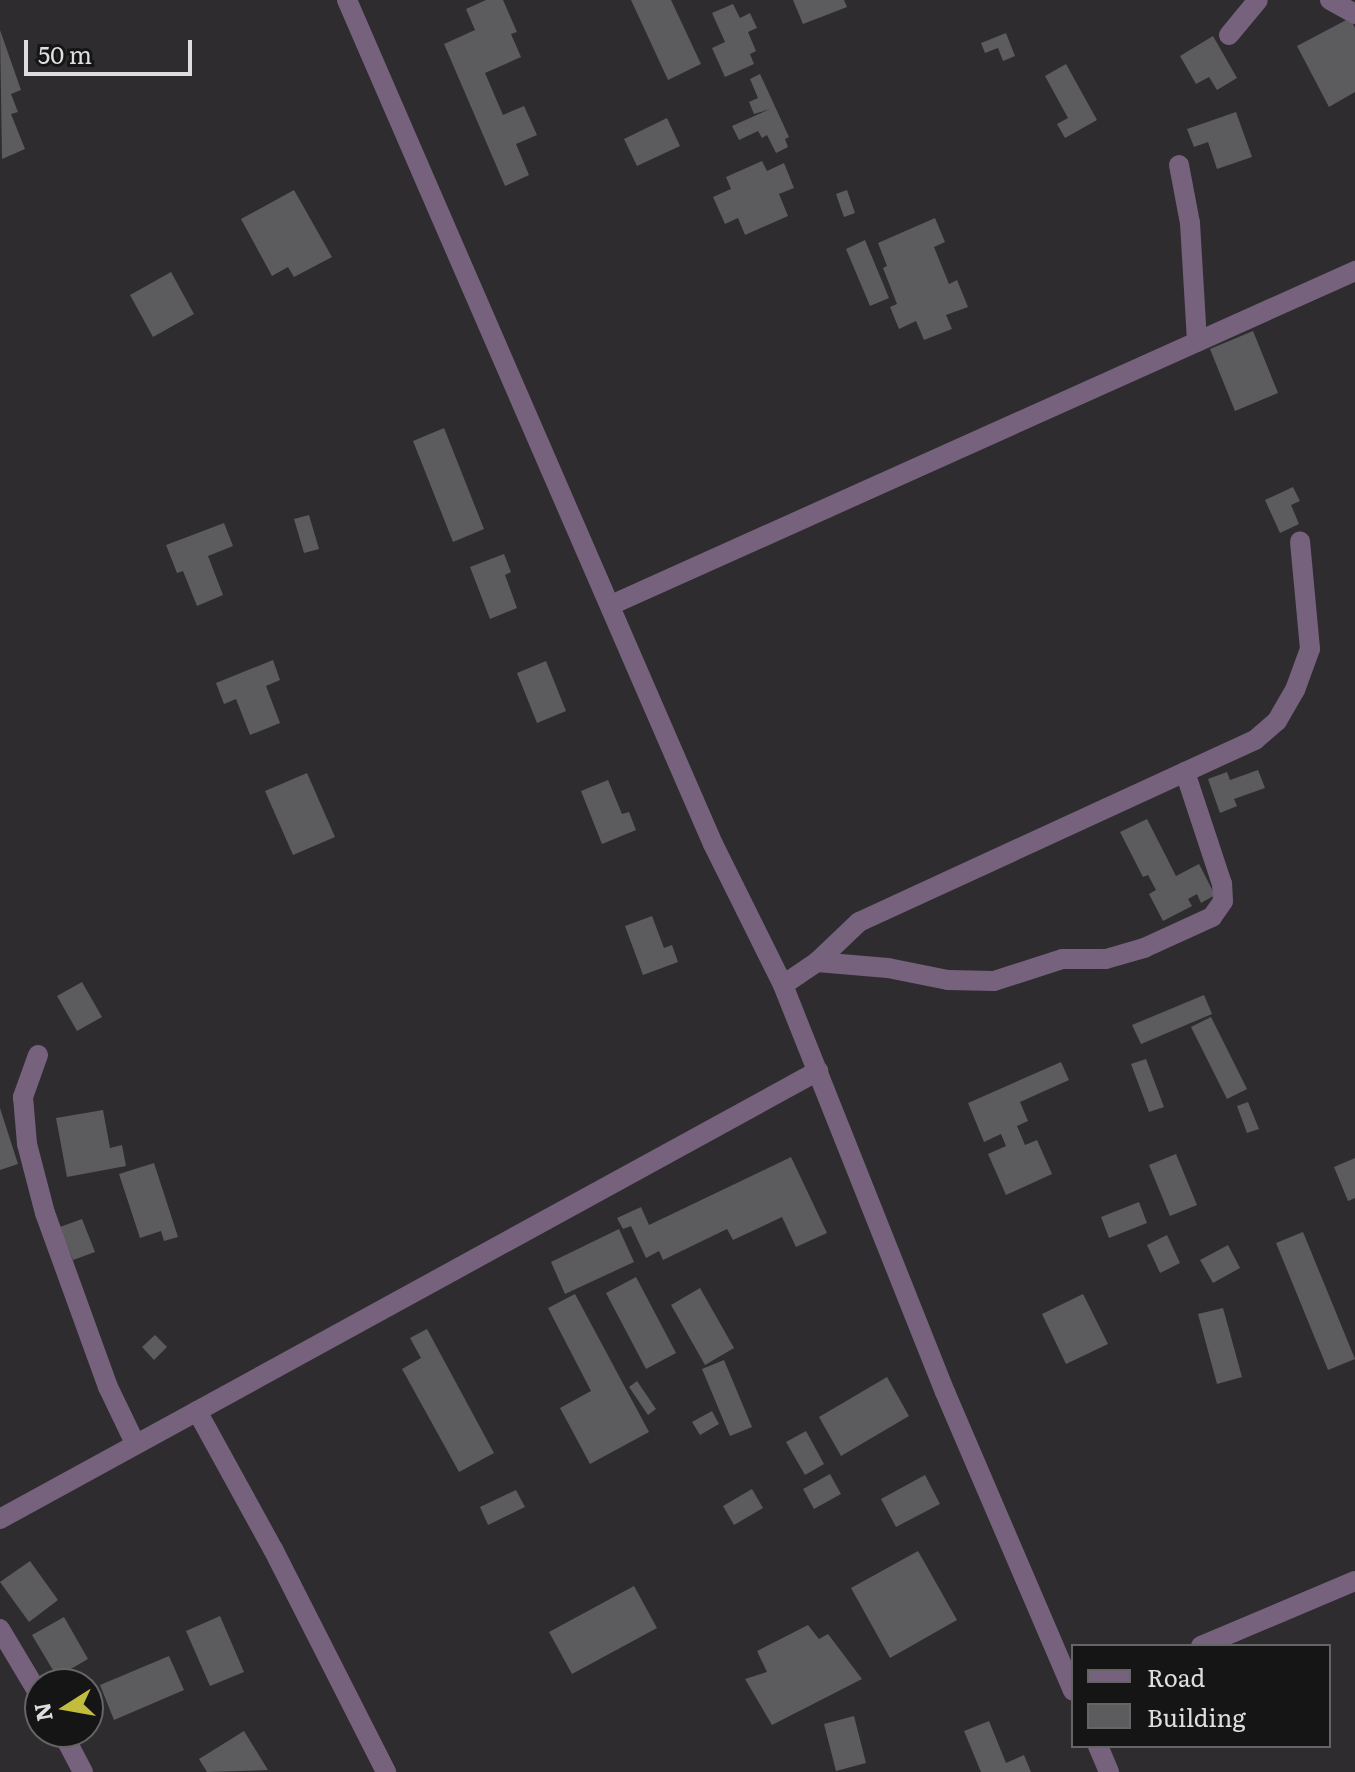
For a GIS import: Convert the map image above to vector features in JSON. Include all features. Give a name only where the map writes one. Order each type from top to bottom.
[{"type":"street","points":[[347,0],[713,844],[783,985],[945,1392],[1071,1686]]},
{"type":"street","points":[[1330,0],[1355,14]]},
{"type":"street","points":[[1229,35],[1255,4]]},
{"type":"street","points":[[1179,165],[1190,223],[1197,342]]},
{"type":"street","points":[[611,605],[1355,271]]},
{"type":"street","points":[[783,985],[817,962],[859,922],[1255,740],[1277,721],[1295,690],[1310,649],[1300,541]]},
{"type":"street","points":[[817,962],[888,968],[948,980],[994,981],[1062,959],[1106,959],[1144,948],[1212,917],[1223,901],[1222,884],[1185,772]]},
{"type":"street","points":[[38,1055],[23,1097],[27,1144],[70,1290],[108,1387],[135,1443]]},
{"type":"street","points":[[0,1519],[818,1071]]},
{"type":"street","points":[[197,1411],[273,1549],[386,1772]]},
{"type":"street","points":[[1206,1644],[1355,1581]]},
{"type":"street","points":[[0,1629],[24,1669]]},
{"type":"street","points":[[70,1748],[83,1772]]},
{"type":"street","points":[[1099,1748],[1109,1772]]},
{"type":"building","points":[[486,0],[503,0],[517,32],[511,34],[521,57],[485,73],[503,115],[524,106],[537,135],[516,144],[529,175],[505,186],[444,44],[475,30],[466,9]]},
{"type":"building","points":[[631,0],[671,0],[701,64],[668,80]]},
{"type":"building","points":[[793,0],[844,0],[847,7],[803,24]]},
{"type":"building","points":[[733,4],[740,18],[750,13],[757,28],[748,32],[756,51],[750,54],[754,64],[725,77],[712,48],[725,42],[712,13]]},
{"type":"building","points":[[1350,18],[1355,28],[1355,92],[1329,107],[1297,46]]},
{"type":"building","points":[[0,30],[21,90],[11,94],[18,112],[11,114],[25,149],[2,159]]},
{"type":"building","points":[[1006,33],[1015,56],[1003,61],[998,48],[985,53],[981,43]]},
{"type":"building","points":[[1213,36],[1237,78],[1217,90],[1209,77],[1196,84],[1180,56]]},
{"type":"building","points":[[1066,64],[1097,120],[1065,138],[1057,124],[1068,118],[1045,76]]},
{"type":"building","points":[[760,74],[789,137],[785,139],[788,147],[776,153],[767,135],[762,138],[758,131],[739,140],[732,126],[770,109],[754,114],[749,102],[758,98],[750,79]]},
{"type":"building","points":[[1236,112],[1252,157],[1217,169],[1208,142],[1194,147],[1187,129]]},
{"type":"building","points":[[667,118],[680,146],[637,166],[624,139]]},
{"type":"building","points":[[762,161],[767,171],[784,163],[794,188],[779,194],[788,216],[745,235],[738,218],[725,224],[713,197],[731,189],[726,177]]},
{"type":"building","points":[[294,190],[332,257],[294,277],[288,267],[272,276],[241,219]]},
{"type":"building","points":[[847,190],[855,213],[844,217],[836,194]]},
{"type":"building","points":[[935,218],[945,242],[934,247],[949,284],[957,280],[968,307],[946,315],[952,329],[924,340],[916,321],[899,329],[890,307],[897,304],[883,268],[887,266],[878,243]]},
{"type":"building","points":[[865,240],[889,298],[870,306],[846,249]]},
{"type":"building","points":[[171,272],[194,314],[153,337],[130,295]]},
{"type":"building","points":[[1253,331],[1278,393],[1235,411],[1210,349]]},
{"type":"building","points":[[444,428],[484,529],[453,542],[413,441]]},
{"type":"building","points":[[1293,487],[1300,501],[1291,505],[1299,524],[1280,533],[1265,500]]},
{"type":"building","points":[[309,515],[319,549],[304,553],[294,519]]},
{"type":"building","points":[[224,523],[233,546],[208,556],[223,595],[197,606],[183,571],[177,573],[166,545]]},
{"type":"building","points":[[504,554],[511,572],[505,575],[517,608],[490,619],[470,567]]},
{"type":"building","points":[[273,660],[280,680],[266,686],[280,723],[250,735],[236,699],[224,704],[216,683]]},
{"type":"building","points":[[546,661],[566,711],[537,723],[517,673]]},
{"type":"building","points":[[1258,770],[1265,788],[1234,799],[1237,806],[1220,813],[1208,779],[1227,772],[1230,780]]},
{"type":"building","points":[[307,773],[335,837],[293,855],[265,791]]},
{"type":"building","points":[[608,780],[622,814],[629,812],[636,830],[602,844],[581,791]]},
{"type":"building","points":[[1147,819],[1176,876],[1199,864],[1215,895],[1201,903],[1197,894],[1188,899],[1192,906],[1163,921],[1149,894],[1156,890],[1148,875],[1143,877],[1120,832]]},
{"type":"building","points":[[652,916],[664,948],[672,945],[678,962],[643,975],[625,926]]},
{"type":"building","points":[[82,982],[102,1017],[77,1031],[57,996]]},
{"type":"building","points":[[1204,995],[1212,1014],[1141,1044],[1132,1025]]},
{"type":"building","points":[[1211,1017],[1247,1089],[1227,1099],[1191,1027]]},
{"type":"building","points":[[1146,1059],[1164,1107],[1149,1112],[1131,1064]]},
{"type":"building","points":[[1061,1062],[1069,1080],[1020,1102],[1028,1121],[1017,1126],[1025,1145],[1037,1140],[1052,1174],[1006,1195],[988,1154],[1006,1146],[1001,1134],[984,1142],[968,1103]]},
{"type":"building","points":[[1248,1102],[1259,1129],[1247,1133],[1237,1106]]},
{"type":"building","points":[[0,1108],[18,1164],[0,1170]]},
{"type":"building","points":[[103,1110],[110,1148],[122,1145],[126,1166],[67,1177],[56,1118]]},
{"type":"building","points":[[1176,1154],[1197,1205],[1170,1216],[1149,1165]]},
{"type":"building","points":[[791,1157],[827,1233],[796,1247],[782,1217],[733,1240],[727,1229],[663,1260],[659,1251],[646,1258],[631,1226],[623,1229],[617,1218],[641,1207],[649,1225]]},
{"type":"building","points":[[1355,1158],[1355,1198],[1348,1201],[1334,1167]]},
{"type":"building","points":[[154,1163],[178,1237],[164,1241],[161,1231],[140,1238],[119,1174]]},
{"type":"building","points":[[1139,1202],[1147,1223],[1109,1238],[1101,1217]]},
{"type":"building","points":[[82,1219],[95,1252],[73,1260],[60,1227]]},
{"type":"building","points":[[619,1229],[634,1262],[565,1294],[551,1262]]},
{"type":"building","points":[[1303,1232],[1355,1359],[1328,1370],[1276,1243]]},
{"type":"building","points":[[1167,1235],[1180,1263],[1160,1273],[1147,1245]]},
{"type":"building","points":[[1228,1245],[1240,1268],[1213,1283],[1200,1260]]},
{"type":"building","points":[[636,1277],[676,1353],[646,1369],[606,1293]]},
{"type":"building","points":[[700,1288],[734,1348],[705,1365],[671,1305]]},
{"type":"building","points":[[575,1294],[649,1432],[590,1464],[560,1408],[591,1391],[548,1308]]},
{"type":"building","points":[[1083,1294],[1108,1344],[1066,1364],[1042,1314]]},
{"type":"building","points":[[1223,1308],[1242,1377],[1217,1384],[1198,1314]]},
{"type":"building","points":[[427,1329],[494,1453],[459,1472],[402,1369],[421,1358],[410,1338]]},
{"type":"building","points":[[155,1335],[167,1347],[154,1360],[142,1347]]},
{"type":"building","points":[[724,1360],[752,1427],[730,1436],[702,1369]]},
{"type":"building","points":[[887,1377],[909,1416],[841,1456],[819,1417]]},
{"type":"building","points":[[637,1381],[656,1409],[648,1415],[629,1387]]},
{"type":"building","points":[[712,1411],[719,1424],[700,1435],[692,1422]]},
{"type":"building","points":[[806,1431],[824,1464],[805,1475],[786,1442]]},
{"type":"building","points":[[830,1474],[841,1494],[814,1509],[803,1489]]},
{"type":"building","points":[[925,1475],[940,1504],[896,1527],[881,1499]]},
{"type":"building","points":[[752,1489],[763,1508],[734,1525],[723,1506]]},
{"type":"building","points":[[516,1490],[525,1507],[488,1525],[480,1507]]},
{"type":"building","points":[[918,1551],[957,1620],[890,1658],[851,1588]]},
{"type":"building","points":[[30,1561],[58,1600],[29,1622],[0,1582]]},
{"type":"building","points":[[634,1586],[657,1628],[572,1674],[549,1632]]},
{"type":"building","points":[[220,1616],[244,1672],[210,1686],[186,1631]]},
{"type":"building","points":[[64,1617],[88,1659],[72,1668],[52,1668],[32,1635]]},
{"type":"building","points":[[808,1625],[819,1639],[828,1634],[862,1679],[772,1725],[745,1679],[767,1672],[757,1651]]},
{"type":"building","points":[[169,1656],[184,1690],[114,1720],[104,1695],[104,1683]]},
{"type":"building","points":[[854,1716],[866,1763],[836,1771],[824,1724]]},
{"type":"building","points":[[989,1721],[1006,1763],[1024,1755],[1031,1772],[981,1772],[964,1731]]},
{"type":"building","points":[[244,1731],[268,1770],[207,1772],[199,1759]]}]
